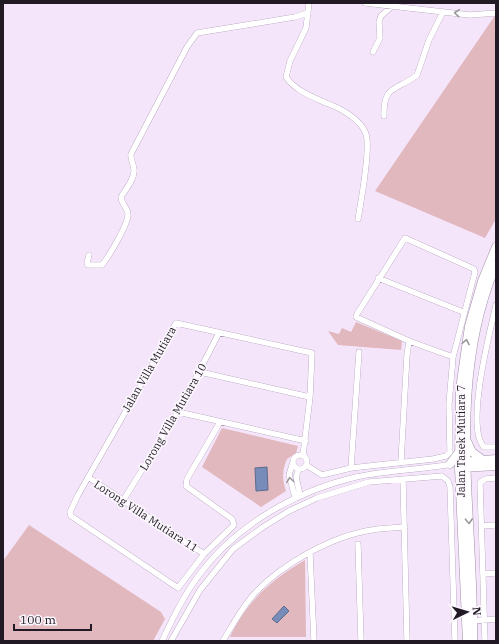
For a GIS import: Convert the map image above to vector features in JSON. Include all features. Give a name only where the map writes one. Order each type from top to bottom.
[{"type":"street","points":[[309,3],[306,28],[290,61],[286,77],[291,84],[303,93],[338,108],[358,122],[366,133],[368,146],[358,219]]},
{"type":"street","points":[[365,3],[470,15],[496,13]]},
{"type":"street","points":[[373,52],[380,38],[379,22],[381,16],[392,6]]},
{"type":"street","points":[[384,116],[386,97],[392,90],[418,75],[429,40],[443,12]]},
{"type":"street","points":[[89,255],[88,265],[102,265],[107,259],[127,221],[127,211],[121,201],[121,197],[133,177],[134,170],[130,159],[131,154],[187,47],[197,33],[295,17],[308,13]]},
{"type":"street","points":[[306,465],[322,476],[351,468],[401,461],[432,459],[449,454],[453,357],[463,312],[475,275],[474,269],[408,238],[402,239],[356,317],[409,341],[453,357]]},
{"type":"street","name":"Jalan Tasek Mutiara 7","points":[[467,641],[460,478],[457,465],[459,451],[459,408],[465,346],[482,281],[496,247]]},
{"type":"street","name":"Jalan Tasek Mutiara 7","points":[[457,465],[466,438],[468,371],[483,301],[496,265]]},
{"type":"street","points":[[378,278],[463,312]]},
{"type":"street","name":"Jalan Tasek Mutiara 7","points":[[496,305],[480,381],[477,422],[480,443],[484,447],[496,447]]},
{"type":"street","name":"Jalan Villa Mutiara","points":[[204,554],[180,587],[175,588],[71,516],[70,512],[88,477],[176,323],[219,334],[312,353],[310,397],[303,455]]},
{"type":"street","name":"Lorong Villa Mutiara 10","points":[[124,499],[178,412],[219,334]]},
{"type":"street","points":[[401,461],[409,341]]},
{"type":"street","points":[[351,468],[359,352]]},
{"type":"street","points":[[200,372],[310,397]]},
{"type":"street","points":[[178,412],[306,440]]},
{"type":"street","points":[[204,554],[232,527],[234,521],[186,486],[187,479],[220,422]]},
{"type":"street","points":[[466,438],[472,452],[485,463],[496,466]]},
{"type":"street","points":[[297,496],[289,475],[296,456],[303,455],[307,460],[306,465]]},
{"type":"street","points":[[162,641],[175,613],[199,575],[227,544],[252,524],[297,496],[355,477],[485,463],[496,459]]},
{"type":"street","points":[[293,462],[294,466],[299,469]]},
{"type":"street","points":[[467,486],[473,475],[485,463]]},
{"type":"street","points":[[297,496],[296,477],[299,469],[306,465]]},
{"type":"street","points":[[457,465],[467,486],[473,641]]},
{"type":"street","points":[[171,641],[200,590],[234,549],[263,527],[289,511],[316,498],[369,482],[442,476],[448,481],[450,486],[455,641]]},
{"type":"street","name":"Lorong Villa Mutiara 11","points":[[88,477],[124,499],[204,554]]},
{"type":"street","points":[[485,641],[480,483],[485,479],[496,478]]},
{"type":"street","points":[[403,479],[407,641]]},
{"type":"street","points":[[482,526],[496,525]]},
{"type":"street","points":[[223,641],[240,612],[255,593],[284,568],[310,553],[334,542],[364,532],[405,527]]},
{"type":"street","points":[[358,544],[361,641]]},
{"type":"street","points":[[310,553],[314,641]]},
{"type":"street","points":[[484,574],[496,573]]},
{"type":"street","points":[[473,621],[496,619]]},
{"type":"shaded area","points":[[496,14],[496,219],[485,238],[375,191]]},
{"type":"shaded area","points":[[356,322],[402,341],[401,350],[338,345],[328,331],[339,334],[342,328],[351,332]]},
{"type":"shaded area","points":[[222,428],[298,446],[296,453],[287,459],[284,467],[283,479],[286,491],[261,507],[202,467]]},
{"type":"shaded area","points":[[29,525],[161,612],[165,619],[153,641],[3,641],[3,561]]},
{"type":"shaded area","points":[[305,560],[306,637],[230,637],[244,613],[261,592],[281,575]]},
{"type":"water","points":[[267,467],[268,490],[256,491],[255,468]]},
{"type":"water","points":[[284,606],[289,611],[277,623],[272,619]]}]
